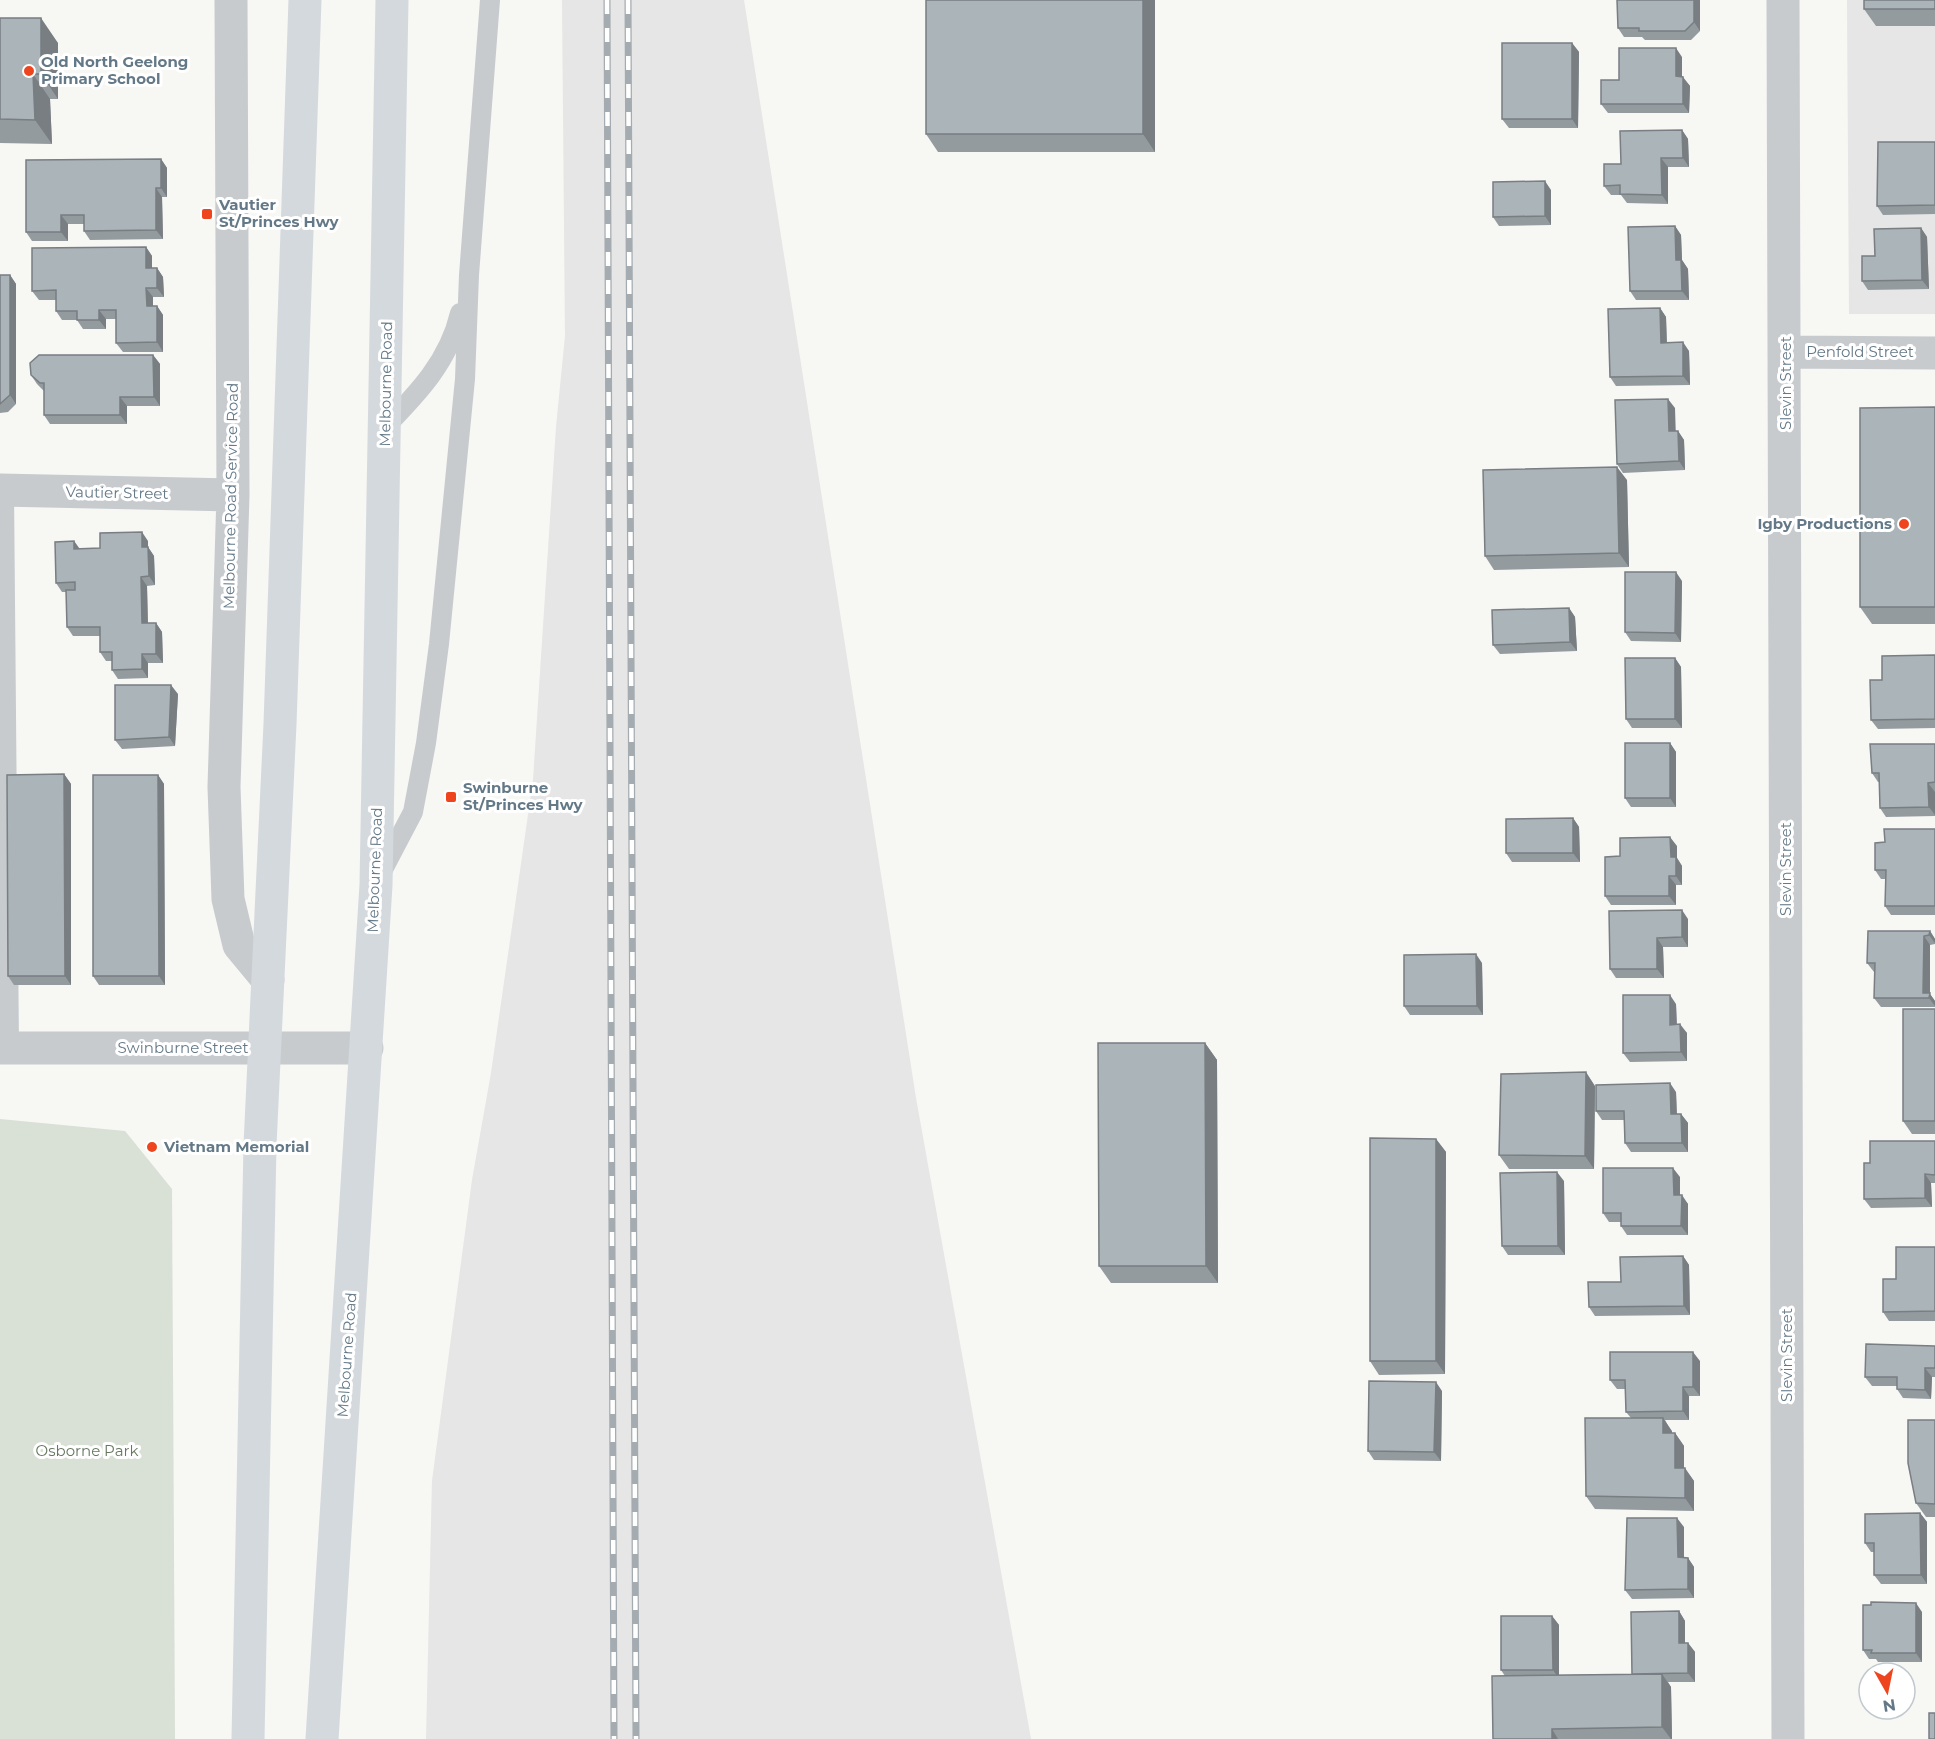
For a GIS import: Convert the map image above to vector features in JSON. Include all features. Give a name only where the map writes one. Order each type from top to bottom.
[{"type":"highway","points":[[248,1739],[259,1192],[305,0]]},
{"type":"highway","name":"Melbourne Road","points":[[322,1739],[376,885],[392,0]]},
{"type":"street","name":"Melbourne Road Service Road","points":[[231,0],[233,495],[224,787],[228,899],[239,945],[268,980]]},
{"type":"street","name":"Slevin Street","points":[[1783,0],[1786,352],[1788,1739]]},
{"type":"street","name":"Penfold Street","points":[[1786,352],[1935,353]]},
{"type":"street","name":"Vautier Street","points":[[2,490],[233,495]]},
{"type":"street","name":"Swinburne Street","points":[[4,1048],[367,1048]]},
{"type":"lane","points":[[376,885],[413,812],[426,743],[453,529],[490,0]]},
{"type":"lane","points":[[385,427],[420,391],[445,357],[456,330],[469,275]]},
{"type":"lane","points":[[2,490],[4,1048]]},
{"type":"shaded area","points":[[562,0],[744,0],[916,1098],[1031,1739],[426,1739],[432,1481],[472,1180],[491,1073],[533,780],[556,427],[565,336]]},
{"type":"shaded area","points":[[1847,0],[1935,0],[1935,314],[1849,314]]},
{"type":"green space","name":"Osborne Park","points":[[0,1119],[125,1131],[172,1189],[175,1739],[0,1739]]},
{"type":"building","points":[[926,0],[1143,0],[1143,134],[926,134]]},
{"type":"building","points":[[1617,0],[1694,0],[1694,22],[1685,31],[1639,31],[1639,28],[1618,28]]},
{"type":"building","points":[[1864,0],[1935,0],[1935,9],[1864,9]]},
{"type":"building","points":[[0,18],[41,18],[41,74],[33,74],[35,120],[0,119]]},
{"type":"building","points":[[1502,43],[1572,43],[1572,119],[1502,119]]},
{"type":"building","points":[[1619,48],[1676,48],[1676,76],[1683,77],[1683,104],[1601,104],[1601,80],[1619,80]]},
{"type":"building","points":[[1682,130],[1683,158],[1661,158],[1662,195],[1620,194],[1620,185],[1604,186],[1604,164],[1621,164],[1620,131]]},
{"type":"building","points":[[1878,142],[1935,142],[1935,205],[1877,206]]},
{"type":"building","points":[[161,159],[161,188],[156,188],[156,230],[84,231],[84,215],[61,215],[61,232],[26,232],[26,160]]},
{"type":"building","points":[[1545,181],[1545,216],[1493,217],[1493,182]]},
{"type":"building","points":[[1675,226],[1676,260],[1681,260],[1682,291],[1630,291],[1628,227]]},
{"type":"building","points":[[1921,228],[1922,280],[1862,281],[1862,256],[1875,256],[1874,229]]},
{"type":"building","points":[[146,247],[146,268],[157,268],[157,288],[146,288],[147,306],[157,306],[157,342],[116,343],[116,310],[99,310],[99,320],[77,320],[77,311],[56,311],[56,290],[32,291],[32,248]]},
{"type":"building","points":[[0,275],[10,275],[10,395],[0,404]]},
{"type":"building","points":[[1660,308],[1661,343],[1683,342],[1683,376],[1610,377],[1608,309]]},
{"type":"building","points":[[39,355],[153,355],[154,397],[120,397],[120,415],[44,415],[44,383],[40,383],[31,375],[30,363]]},
{"type":"building","points":[[1668,399],[1669,431],[1678,431],[1679,461],[1617,464],[1615,400]]},
{"type":"building","name":"Igby Productions","points":[[1935,407],[1935,607],[1860,607],[1860,408]]},
{"type":"building","points":[[1617,467],[1619,553],[1485,556],[1483,470]]},
{"type":"building","points":[[142,532],[142,547],[148,547],[149,576],[141,577],[142,623],[156,623],[156,654],[142,654],[142,669],[112,670],[112,652],[100,652],[100,627],[67,627],[66,590],[75,590],[75,582],[56,583],[55,542],[74,541],[74,549],[100,548],[100,533]]},
{"type":"building","points":[[1625,572],[1676,572],[1675,633],[1625,632]]},
{"type":"building","points":[[1569,608],[1570,642],[1493,645],[1492,610]]},
{"type":"building","points":[[1935,655],[1935,719],[1871,720],[1870,680],[1882,680],[1882,656]]},
{"type":"building","points":[[1625,658],[1675,658],[1675,719],[1626,719]]},
{"type":"building","points":[[115,685],[171,685],[169,737],[115,740]]},
{"type":"building","points":[[1625,743],[1670,743],[1670,798],[1625,798]]},
{"type":"building","points":[[1870,744],[1935,744],[1935,782],[1928,783],[1929,807],[1880,808],[1879,773],[1872,773]]},
{"type":"building","points":[[64,774],[65,976],[8,976],[7,775]]},
{"type":"building","points":[[93,775],[158,775],[159,976],[93,976]]},
{"type":"building","points":[[1573,818],[1573,853],[1506,853],[1506,819]]},
{"type":"building","points":[[1884,829],[1935,829],[1935,906],[1885,906],[1886,870],[1875,870],[1875,843],[1885,842]]},
{"type":"building","points":[[1670,837],[1671,857],[1676,857],[1676,876],[1669,876],[1669,896],[1605,896],[1605,857],[1620,856],[1620,838]]},
{"type":"building","points":[[1682,910],[1682,937],[1657,938],[1657,969],[1610,969],[1609,911]]},
{"type":"building","points":[[1868,931],[1930,931],[1929,935],[1924,936],[1923,993],[1930,993],[1929,998],[1874,998],[1875,963],[1867,963]]},
{"type":"building","points":[[1476,954],[1477,1006],[1404,1006],[1404,955]]},
{"type":"building","points":[[1623,995],[1670,995],[1670,1025],[1680,1024],[1681,1052],[1623,1053]]},
{"type":"building","points":[[1903,1009],[1935,1009],[1935,1121],[1903,1121]]},
{"type":"building","points":[[1098,1043],[1205,1043],[1206,1266],[1099,1266]]},
{"type":"building","points":[[1586,1072],[1585,1156],[1499,1155],[1501,1074]]},
{"type":"building","points":[[1670,1083],[1671,1114],[1681,1114],[1682,1143],[1625,1143],[1624,1111],[1596,1111],[1596,1085]]},
{"type":"building","points":[[1370,1138],[1436,1139],[1436,1361],[1370,1361]]},
{"type":"building","points":[[1870,1141],[1935,1141],[1935,1175],[1925,1174],[1925,1198],[1864,1199],[1864,1163],[1870,1163]]},
{"type":"building","points":[[1603,1168],[1673,1168],[1674,1195],[1682,1195],[1681,1226],[1621,1226],[1621,1213],[1603,1213]]},
{"type":"building","points":[[1557,1172],[1558,1246],[1502,1246],[1500,1173]]},
{"type":"building","points":[[1896,1247],[1935,1247],[1935,1311],[1883,1312],[1883,1279],[1896,1279]]},
{"type":"building","points":[[1683,1256],[1684,1306],[1589,1307],[1588,1282],[1621,1282],[1620,1257]]},
{"type":"building","points":[[1866,1344],[1935,1346],[1935,1368],[1925,1368],[1925,1390],[1897,1389],[1897,1377],[1865,1377]]},
{"type":"building","points":[[1610,1352],[1693,1352],[1693,1387],[1683,1387],[1683,1411],[1626,1412],[1625,1380],[1610,1380]]},
{"type":"building","points":[[1369,1381],[1436,1382],[1434,1452],[1368,1451]]},
{"type":"building","points":[[1585,1418],[1663,1418],[1663,1433],[1675,1433],[1675,1468],[1685,1468],[1685,1498],[1586,1496]]},
{"type":"building","points":[[1908,1420],[1935,1420],[1935,1504],[1916,1503],[1908,1463]]},
{"type":"building","points":[[1920,1513],[1921,1575],[1874,1575],[1874,1543],[1865,1543],[1865,1514]]},
{"type":"building","points":[[1627,1518],[1677,1518],[1678,1557],[1688,1558],[1688,1589],[1625,1590]]},
{"type":"building","points":[[1871,1602],[1916,1603],[1916,1653],[1871,1653],[1872,1650],[1863,1650],[1863,1605],[1871,1605]]},
{"type":"building","points":[[1679,1611],[1679,1643],[1688,1643],[1688,1673],[1632,1674],[1631,1612]]},
{"type":"building","points":[[1501,1616],[1552,1616],[1553,1670],[1501,1670]]},
{"type":"building","points":[[1662,1674],[1662,1727],[1552,1729],[1552,1739],[1493,1739],[1492,1676]]},
{"type":"building","points":[[1929,1713],[1935,1713],[1935,1739],[1929,1739]]},
{"type":"railway","points":[[607,0],[614,1739]]},
{"type":"railway","points":[[628,0],[636,1739]]},
{"type":"place","name":"Old North Geelong Primary School","points":[[29,71]]},
{"type":"place","name":"Vautier St/Princes Hwy","points":[[207,214]]},
{"type":"place","name":"Igby Productions","points":[[1904,524]]},
{"type":"place","name":"Swinburne St/Princes Hwy","points":[[451,797]]},
{"type":"place","name":"Vietnam Memorial","points":[[152,1147]]}]
